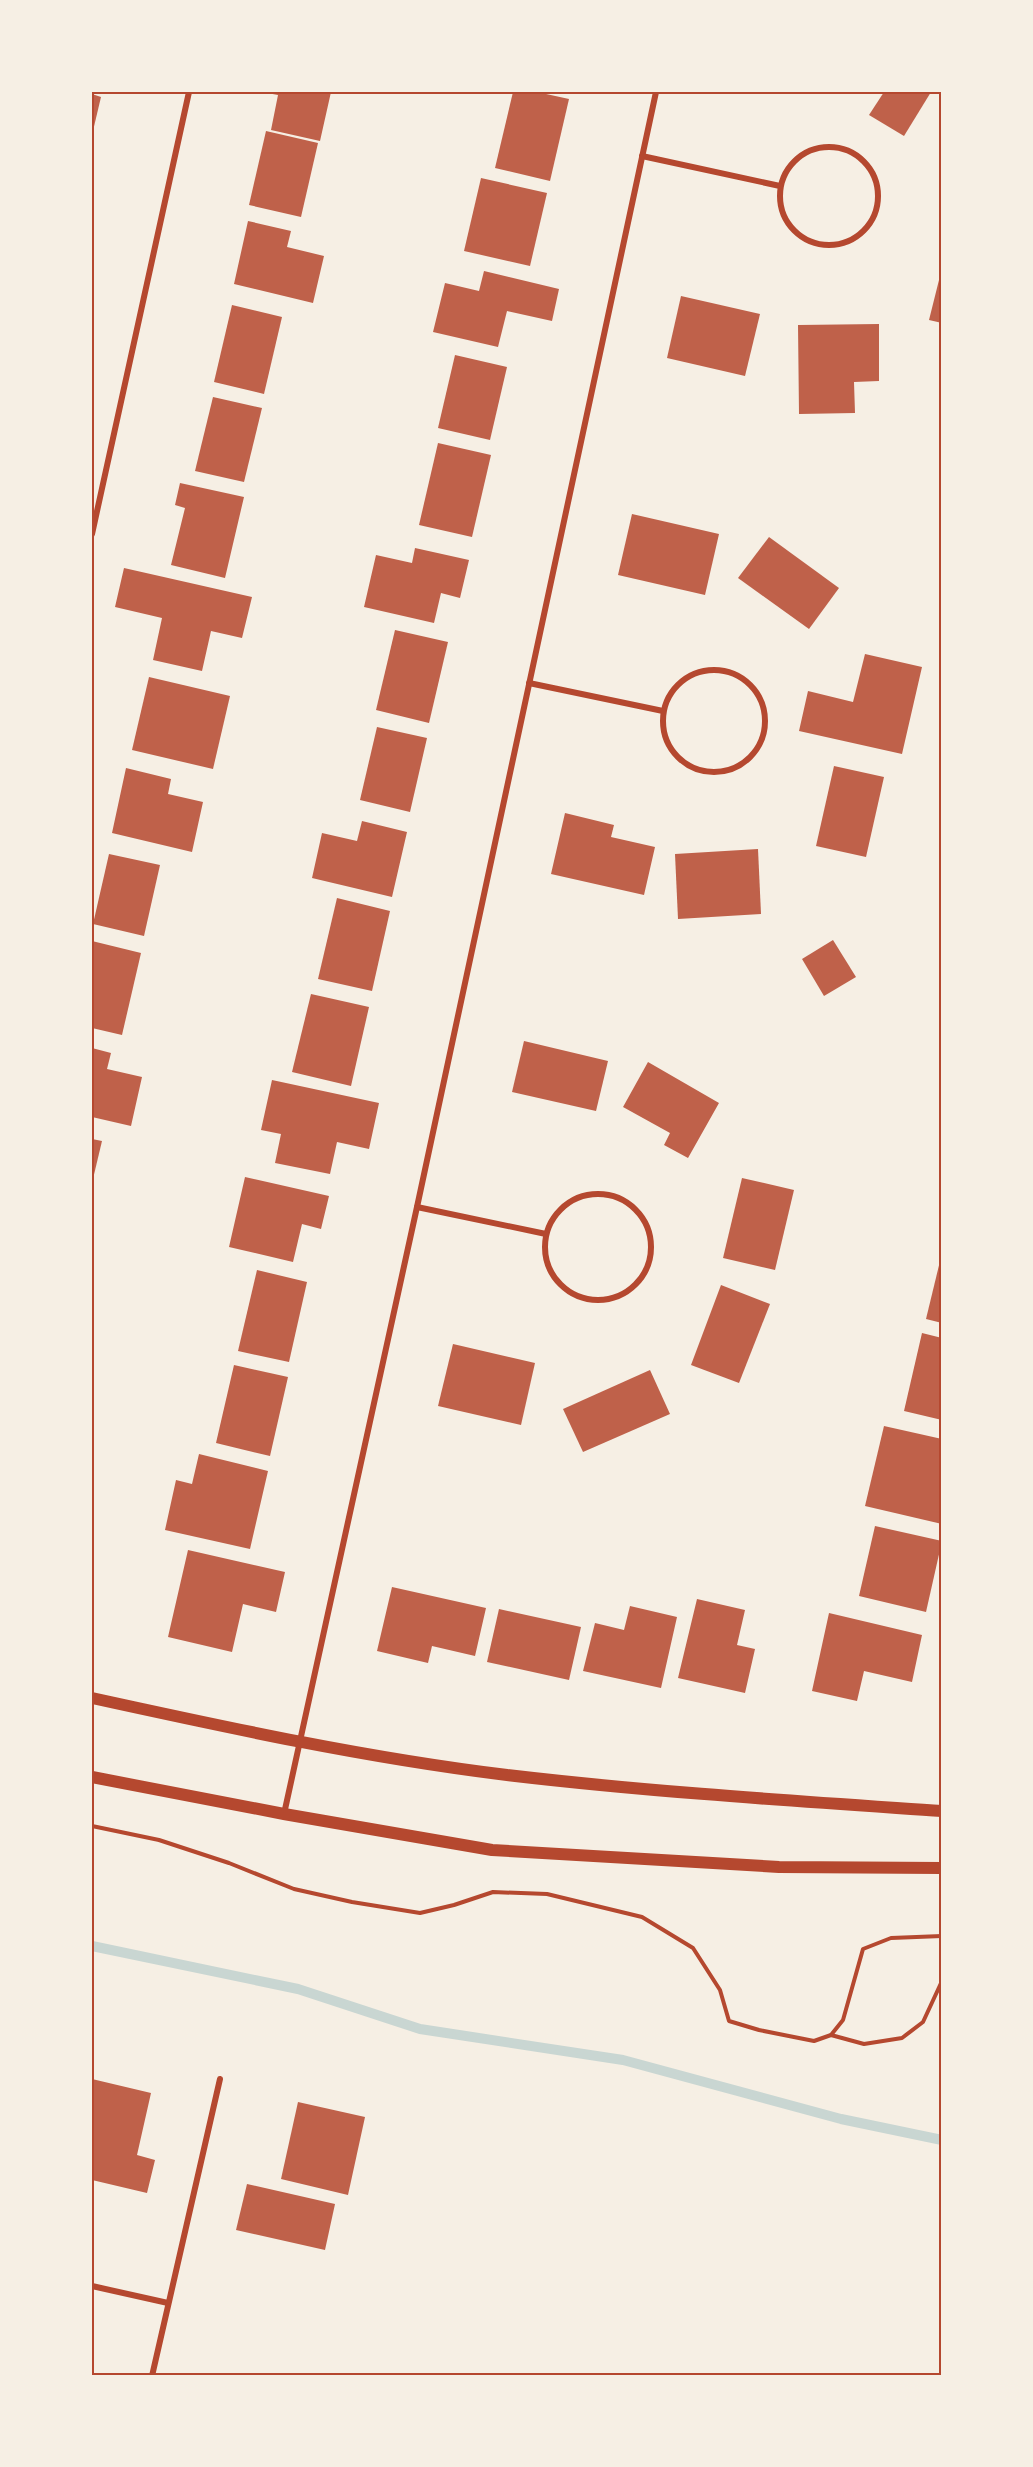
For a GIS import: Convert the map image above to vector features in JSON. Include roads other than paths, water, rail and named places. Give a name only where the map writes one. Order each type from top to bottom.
[{"type":"main road","points":[[92,1698],[301,1743],[506,1775],[715,1795],[942,1811]]},
{"type":"main road","points":[[92,1777],[284,1814],[492,1850],[779,1867],[942,1868]]},
{"type":"street","points":[[92,534],[189,92]]},
{"type":"street","points":[[284,1814],[417,1207],[656,92]]},
{"type":"street","points":[[820,147],[839,147],[857,155],[870,169],[878,187],[878,207],[870,225],[856,238],[838,246],[818,245],[801,238],[787,223],[780,206],[780,186],[788,168],[802,154],[820,147]]},
{"type":"street","points":[[642,156],[780,186]]},
{"type":"street","points":[[703,670],[724,670],[742,678],[756,692],[764,710],[764,730],[757,749],[743,763],[724,771],[704,771],[686,764],[671,749],[664,731],[663,711],[671,692],[685,678],[703,670]]},
{"type":"street","points":[[529,683],[663,711]]},
{"type":"street","points":[[591,1194],[611,1195],[630,1204],[644,1220],[651,1239],[650,1260],[641,1279],[626,1293],[606,1300],[585,1299],[567,1290],[552,1275],[545,1255],[546,1234],[555,1215],[571,1201],[591,1194]]},
{"type":"street","points":[[417,1207],[546,1234]]},
{"type":"street","points":[[152,2376],[220,2079]]},
{"type":"street","points":[[92,2286],[168,2303]]},
{"type":"waterway","points":[[92,1946],[298,1989],[420,2029],[623,2060],[841,2119],[942,2140]]}]
